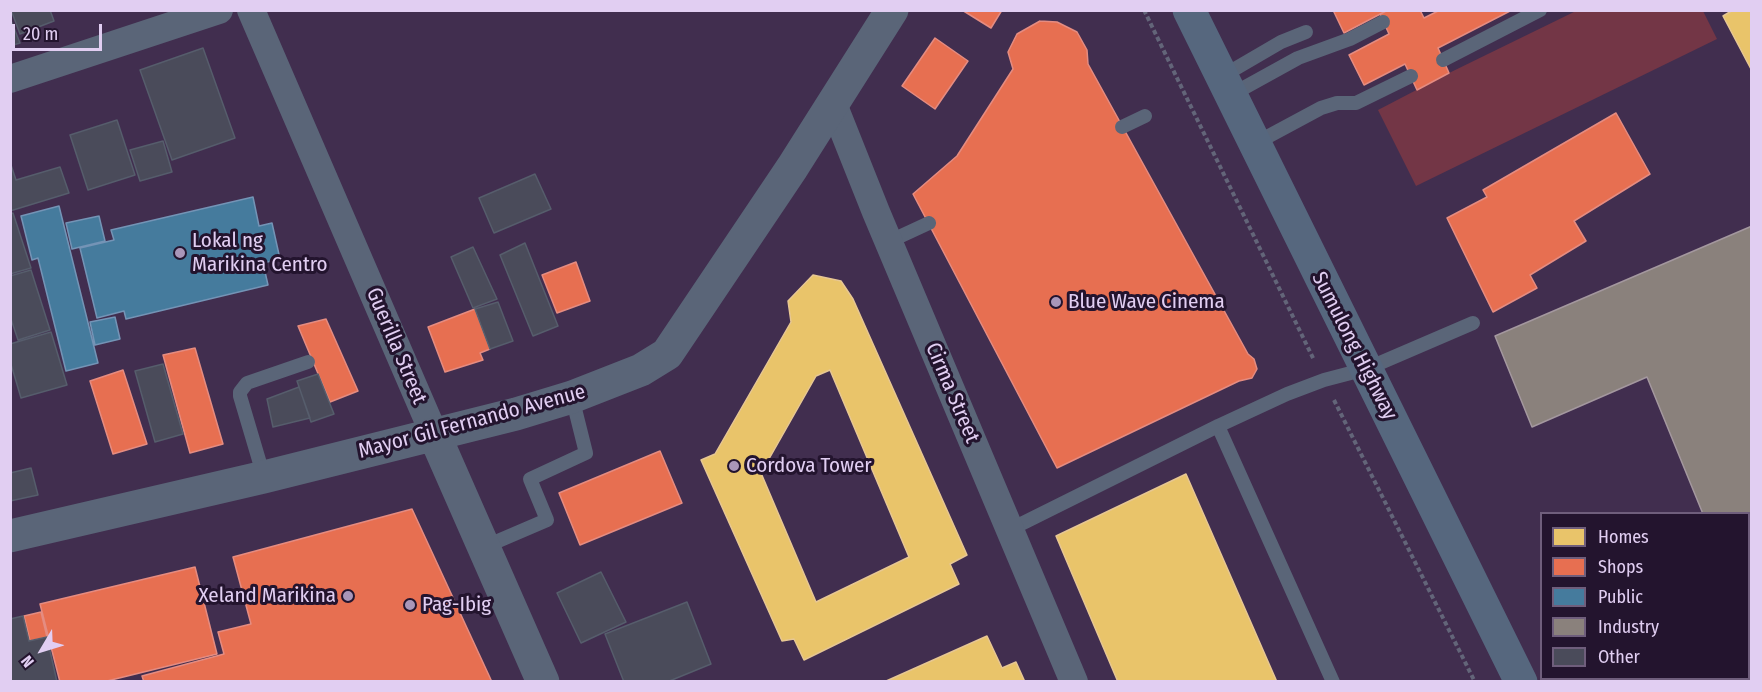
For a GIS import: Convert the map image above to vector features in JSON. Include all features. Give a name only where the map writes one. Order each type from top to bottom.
[{"type":"main road","name":"Sumulong Highway","points":[[1189,10],[1521,681]]},
{"type":"street","points":[[10,79],[219,10]]},
{"type":"street","name":"Guerilla Street","points":[[251,10],[543,681]]},
{"type":"street","name":"Mayor Gil Fernando Avenue","points":[[10,536],[264,477],[516,414],[572,397],[640,370],[668,354],[833,104],[892,10]]},
{"type":"street","name":"Cirma Street","points":[[833,104],[888,242],[1074,681]]},
{"type":"lane","points":[[1443,60],[1530,13]]},
{"type":"lane","points":[[1226,86],[1350,39],[1383,22]]},
{"type":"lane","points":[[1226,86],[1281,42],[1306,32]]},
{"type":"lane","points":[[1254,144],[1321,108],[1337,103],[1356,103],[1411,76]]},
{"type":"lane","points":[[1122,127],[1145,116]]},
{"type":"lane","points":[[888,242],[929,223]]},
{"type":"lane","points":[[1009,530],[1287,394],[1324,380],[1366,369],[1473,323]]},
{"type":"lane","points":[[264,477],[240,392],[247,383],[308,362]]},
{"type":"lane","points":[[484,547],[547,520],[530,478],[586,453],[572,397]]},
{"type":"lane","points":[[1218,426],[1332,681]]},
{"type":"path","points":[[1144,10],[1474,681]]},
{"type":"shaded area","points":[[1578,10],[1703,11],[1717,39],[1416,186],[1378,110]]},
{"type":"building: Homes","points":[[1733,10],[1752,10],[1752,71],[1723,16]]},
{"type":"building: Homes","name":"Cordova Tower","points":[[813,275],[841,281],[853,299],[967,555],[950,564],[959,584],[804,660],[794,639],[782,641],[701,460],[715,454],[791,322],[788,301]],"holes":[[[830,370],[909,557],[816,602],[761,473],[816,376]]]},
{"type":"building: Homes","points":[[1186,474],[1277,682],[1118,682],[1056,536]]},
{"type":"building: Homes","points":[[987,636],[1002,668],[1016,662],[1025,682],[884,682]]},
{"type":"building: Shops","points":[[962,10],[1002,10],[991,28]]},
{"type":"building: Shops","points":[[1333,10],[1388,10],[1344,33]]},
{"type":"building: Shops","points":[[1388,10],[1420,10],[1424,18],[1440,10],[1512,10],[1438,48],[1449,73],[1417,90],[1405,64],[1364,85],[1349,55],[1389,34],[1380,14]]},
{"type":"building: Shops","points":[[1040,21],[1057,22],[1077,32],[1087,50],[1088,64],[1248,354],[1254,359],[1257,369],[1252,378],[1239,381],[1057,468],[913,194],[957,156],[1013,69],[1008,52],[1017,34]]},
{"type":"building: Shops","points":[[935,38],[968,61],[935,109],[902,86]]},
{"type":"building: Shops","points":[[1616,113],[1650,174],[1574,221],[1586,241],[1530,275],[1537,288],[1493,312],[1447,218],[1487,197],[1483,190]]},
{"type":"building: Shops","points":[[576,262],[590,301],[557,313],[542,275]]},
{"type":"building: Shops","points":[[475,309],[490,349],[480,353],[483,360],[445,372],[428,327]]},
{"type":"building: Shops","points":[[326,319],[358,391],[330,402],[298,326]]},
{"type":"building: Shops","points":[[195,348],[223,444],[190,453],[163,355]]},
{"type":"building: Shops","points":[[123,370],[147,444],[113,454],[90,381]]},
{"type":"building: Shops","points":[[660,451],[682,503],[580,545],[559,493]]},
{"type":"building: Shops","name":"Xeland Marikina","points":[[412,509],[492,682],[144,682],[142,676],[224,654],[218,632],[251,624],[233,557]]},
{"type":"building: Shops","points":[[195,567],[217,654],[103,682],[60,682],[40,604]]},
{"type":"building: Shops","points":[[41,612],[47,637],[30,641],[24,616]]},
{"type":"building: Public","name":"Lokal ng Marikina Centro","points":[[253,197],[259,226],[272,223],[280,259],[263,263],[268,285],[126,319],[124,311],[97,318],[80,248],[114,240],[111,230]]},
{"type":"building: Public","points":[[59,206],[98,363],[66,371],[38,258],[32,260],[21,216]]},
{"type":"building: Public","points":[[99,216],[105,241],[72,249],[66,223]]},
{"type":"building: Public","points":[[115,317],[120,339],[95,345],[90,322]]},
{"type":"building: Industry","points":[[1752,226],[1752,634],[1750,630],[1750,512],[1702,512],[1647,377],[1532,427],[1495,336]]},
{"type":"building: Other","points":[[11,10],[50,10],[54,21],[20,34]]},
{"type":"building: Other","points":[[10,18],[20,43],[10,46]]},
{"type":"building: Other","points":[[203,48],[235,138],[172,160],[140,70]]},
{"type":"building: Other","points":[[117,120],[135,175],[88,190],[70,135]]},
{"type":"building: Other","points":[[163,141],[172,172],[140,181],[130,150]]},
{"type":"building: Other","points":[[10,162],[16,180],[60,167],[69,193],[10,211]]},
{"type":"building: Other","points":[[535,174],[551,209],[494,233],[479,198]]},
{"type":"building: Other","points":[[13,213],[31,268],[10,274],[10,214]]},
{"type":"building: Other","points":[[525,243],[558,326],[533,336],[500,255]]},
{"type":"building: Other","points":[[473,247],[497,299],[473,308],[451,257]]},
{"type":"building: Other","points":[[31,270],[50,330],[18,340],[10,316],[10,276]]},
{"type":"building: Other","points":[[498,302],[513,341],[490,349],[475,309]]},
{"type":"building: Other","points":[[51,332],[67,385],[21,398],[10,361],[10,344]]},
{"type":"building: Other","points":[[163,364],[183,434],[155,442],[135,371]]},
{"type":"building: Other","points":[[318,374],[334,414],[311,422],[297,381]]},
{"type":"building: Other","points":[[299,387],[310,418],[273,427],[267,399]]},
{"type":"building: Other","points":[[31,468],[38,495],[10,501],[10,473]]},
{"type":"building: Other","points":[[601,572],[626,622],[581,643],[557,593]]},
{"type":"building: Other","points":[[687,602],[711,664],[667,682],[624,682],[605,634]]},
{"type":"building: Other","points":[[23,616],[29,641],[47,637],[57,682],[10,682],[10,619]]},
{"type":"place","name":"Lokal ng Marikina Centro","points":[[180,253]]},
{"type":"place","name":"Blue Wave Cinema","points":[[1056,302]]},
{"type":"place","name":"Cordova Tower","points":[[734,466]]},
{"type":"place","name":"Xeland Marikina","points":[[348,596]]},
{"type":"place","name":"Pag-Ibig","points":[[410,605]]}]
